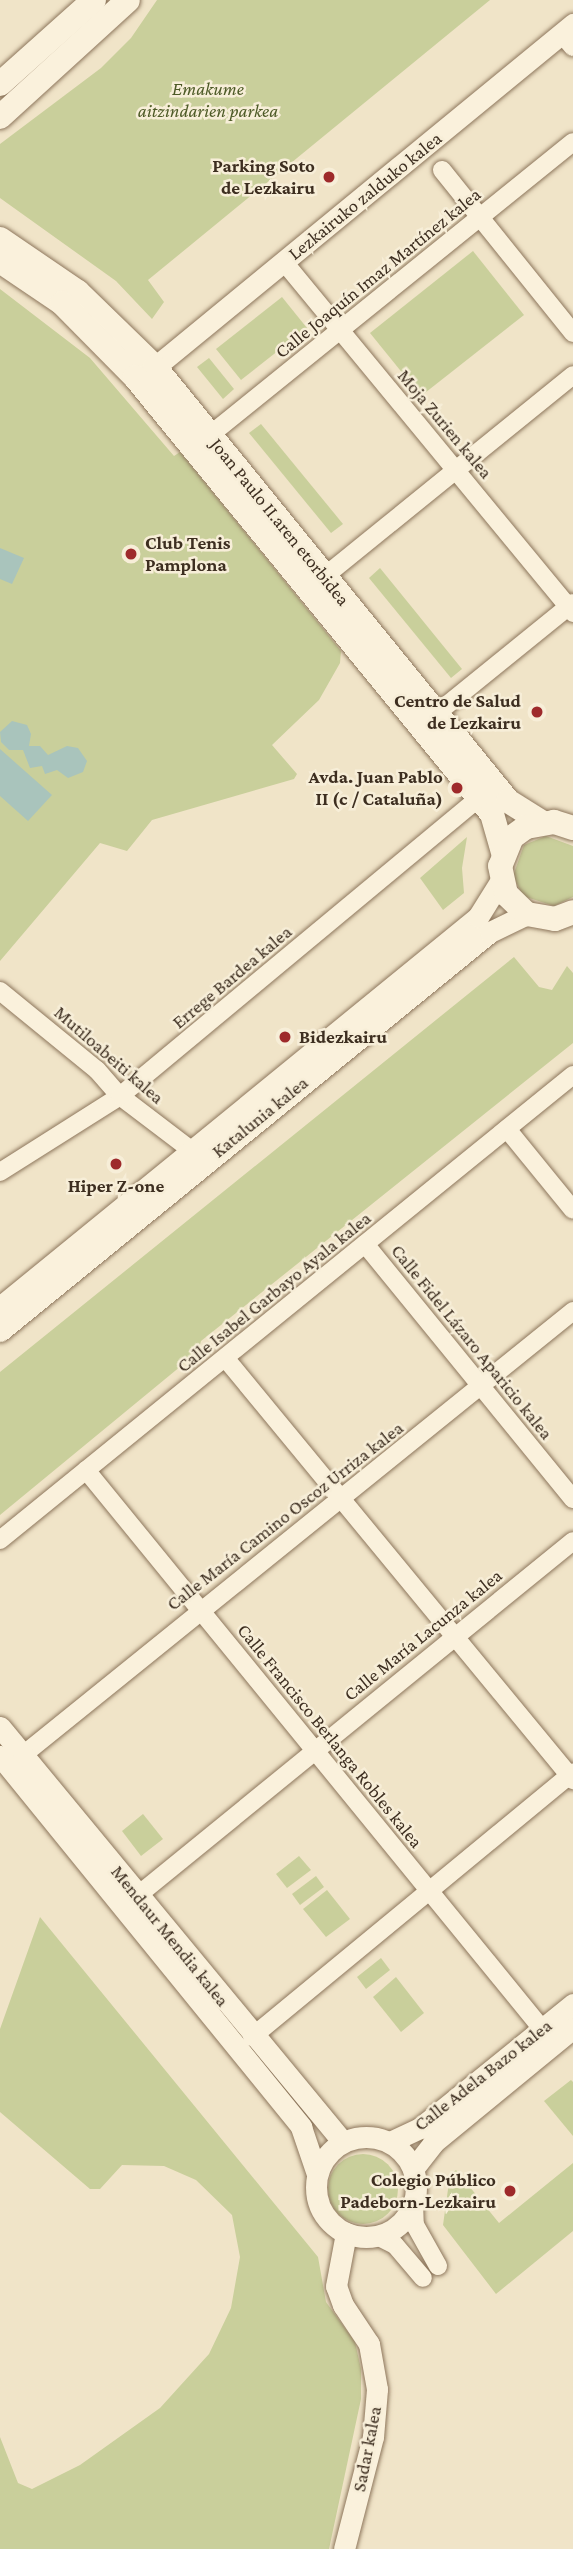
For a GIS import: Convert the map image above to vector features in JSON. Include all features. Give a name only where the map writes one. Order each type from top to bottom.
[{"type":"main road","points":[[0,84],[94,0]]},
{"type":"main road","points":[[0,117],[128,0]]},
{"type":"main road","name":"Joan Paulo II.aren etorbidea","points":[[0,239],[78,292],[155,367],[514,808],[563,824]]},
{"type":"main road","name":"Joan Paulo II.aren etorbidea","points":[[0,261],[62,303],[135,377],[479,798],[497,821],[503,852],[501,880]]},
{"type":"main road","points":[[503,852],[526,827],[563,824]]},
{"type":"main road","points":[[501,880],[515,905],[527,914],[567,919]]},
{"type":"street","name":"Lezkairuko zalduko kalea","points":[[155,367],[569,35]]},
{"type":"street","name":"Calle Joaquín Imaz Martínez kalea","points":[[210,436],[341,333],[573,142]]},
{"type":"street","points":[[442,170],[573,333]]},
{"type":"street","name":"Moja Zurien kalea","points":[[285,262],[341,333],[571,607]]},
{"type":"street","points":[[325,576],[573,375]]},
{"type":"street","points":[[436,713],[571,607]]},
{"type":"street","name":"Errege Bardea kalea","points":[[0,1172],[120,1096],[479,798]]},
{"type":"street","name":"Katalunia kalea","points":[[0,1307],[478,916],[501,880]]},
{"type":"street","name":"Katalunia kalea","points":[[0,1331],[490,932],[527,914]]},
{"type":"street","name":"Mutiloabeiti kalea","points":[[0,991],[97,1070],[120,1096],[191,1150]]},
{"type":"street","name":"Calle Isabel Garbayo Ayala kalea","points":[[0,1540],[573,1075]]},
{"type":"street","points":[[507,1129],[573,1210]]},
{"type":"street","name":"Calle Fidel Lázaro Aparicio kalea","points":[[365,1244],[573,1499]]},
{"type":"street","name":"Calle María Camino Oscoz Urriza kalea","points":[[23,1755],[573,1311]]},
{"type":"street","points":[[226,1359],[572,1776],[252,2037]]},
{"type":"street","name":"Calle Francisco Berlanga Robles kalea","points":[[86,1470],[542,2029]]},
{"type":"street","name":"Calle María Lacunza kalea","points":[[137,1896],[573,1542]]},
{"type":"street","name":"Mendaur Mendia kalea","points":[[0,1727],[252,2037],[343,2142]]},
{"type":"street","name":"Mendaur Mendia kalea","points":[[0,1756],[301,2127],[317,2174]]},
{"type":"street","name":"Calle Adela Bazo kalea","points":[[390,2142],[420,2128],[573,2004]]},
{"type":"street","name":"Calle Adela Bazo kalea","points":[[414,2169],[433,2143],[573,2028]]},
{"type":"street","points":[[374,2137],[390,2142],[414,2169],[415,2225],[431,2272],[396,2245],[377,2236],[346,2233],[321,2209],[317,2174],[331,2150],[343,2142],[374,2137]]},
{"type":"street","points":[[377,2236],[400,2224],[414,2202]]},
{"type":"street","name":"Sadar kalea","points":[[344,2549],[373,2437],[377,2389],[369,2344],[343,2305],[336,2286],[346,2233]]},
{"type":"green space","name":"Emakume aitzindarien parkea","points":[[157,0],[490,0],[148,280],[164,302],[152,319],[116,281],[0,198],[0,144],[101,68],[131,38]]},
{"type":"green space","points":[[473,251],[524,315],[421,396],[370,333]]},
{"type":"green space","name":"Club Tenis Pamplona","points":[[0,289],[90,358],[174,456],[180,452],[341,651],[340,663],[319,700],[272,745],[297,774],[294,779],[152,820],[127,851],[100,843],[0,961]]},
{"type":"green space","points":[[282,297],[307,328],[241,380],[216,349]]},
{"type":"green space","points":[[209,358],[234,389],[223,399],[197,367]]},
{"type":"green space","points":[[261,424],[343,524],[331,533],[249,433]]},
{"type":"green space","points":[[380,568],[462,669],[451,678],[369,578]]},
{"type":"green space","points":[[546,836],[573,846],[573,897],[554,906],[523,896],[513,876],[524,845]]},
{"type":"green space","points":[[467,837],[462,868],[464,893],[443,910],[420,878]]},
{"type":"green space","points":[[514,957],[539,987],[552,990],[567,966],[573,973],[573,1043],[201,1341],[198,1352],[0,1515],[0,1372]]},
{"type":"green space","points":[[143,1814],[163,1839],[141,1856],[122,1831]]},
{"type":"green space","points":[[299,1856],[311,1870],[287,1888],[276,1874]]},
{"type":"green space","points":[[316,1876],[324,1887],[300,1905],[292,1894]]},
{"type":"green space","points":[[327,1890],[350,1919],[326,1937],[303,1909]]},
{"type":"green space","points":[[40,1917],[318,2257],[326,2302],[355,2342],[361,2369],[361,2399],[329,2549],[0,2549],[0,2437],[18,2483],[32,2489],[80,2465],[160,2408],[209,2354],[231,2308],[240,2257],[232,2215],[196,2180],[164,2166],[122,2165],[100,2189],[90,2189],[0,2112],[0,2029]]},
{"type":"green space","points":[[381,1958],[390,1970],[366,1989],[357,1977]]},
{"type":"green space","points":[[396,1977],[424,2013],[401,2032],[373,1997]]},
{"type":"green space","points":[[571,2080],[573,2082],[573,2136],[544,2101]]},
{"type":"green space","points":[[363,2154],[388,2164],[398,2189],[388,2214],[363,2224],[338,2214],[328,2189],[338,2164]]},
{"type":"green space","points":[[573,2163],[573,2231],[496,2294],[443,2225],[450,2175],[456,2170],[499,2223]]},
{"type":"water","points":[[0,548],[24,558],[12,584],[0,579]]},
{"type":"water","points":[[12,721],[27,725],[31,734],[29,746],[40,746],[48,755],[67,746],[78,748],[87,761],[83,772],[68,778],[57,770],[45,774],[42,766],[30,768],[23,750],[9,750],[1,742],[0,732]]},
{"type":"water","points":[[0,749],[52,795],[28,821],[0,796]]},
{"type":"place","name":"Parking Soto de Lezkairu","points":[[329,177]]},
{"type":"place","name":"Club Tenis Pamplona","points":[[131,554]]},
{"type":"place","name":"Centro de Salud de Lezkairu","points":[[537,712]]},
{"type":"place","name":"Avda. Juan Pablo II (c / Cataluña)","points":[[457,788]]},
{"type":"place","name":"Bidezkairu","points":[[285,1037]]},
{"type":"place","name":"Hiper Z-one","points":[[116,1164]]},
{"type":"place","name":"Colegio Público Padeborn-Lezkairu","points":[[510,2191]]}]
